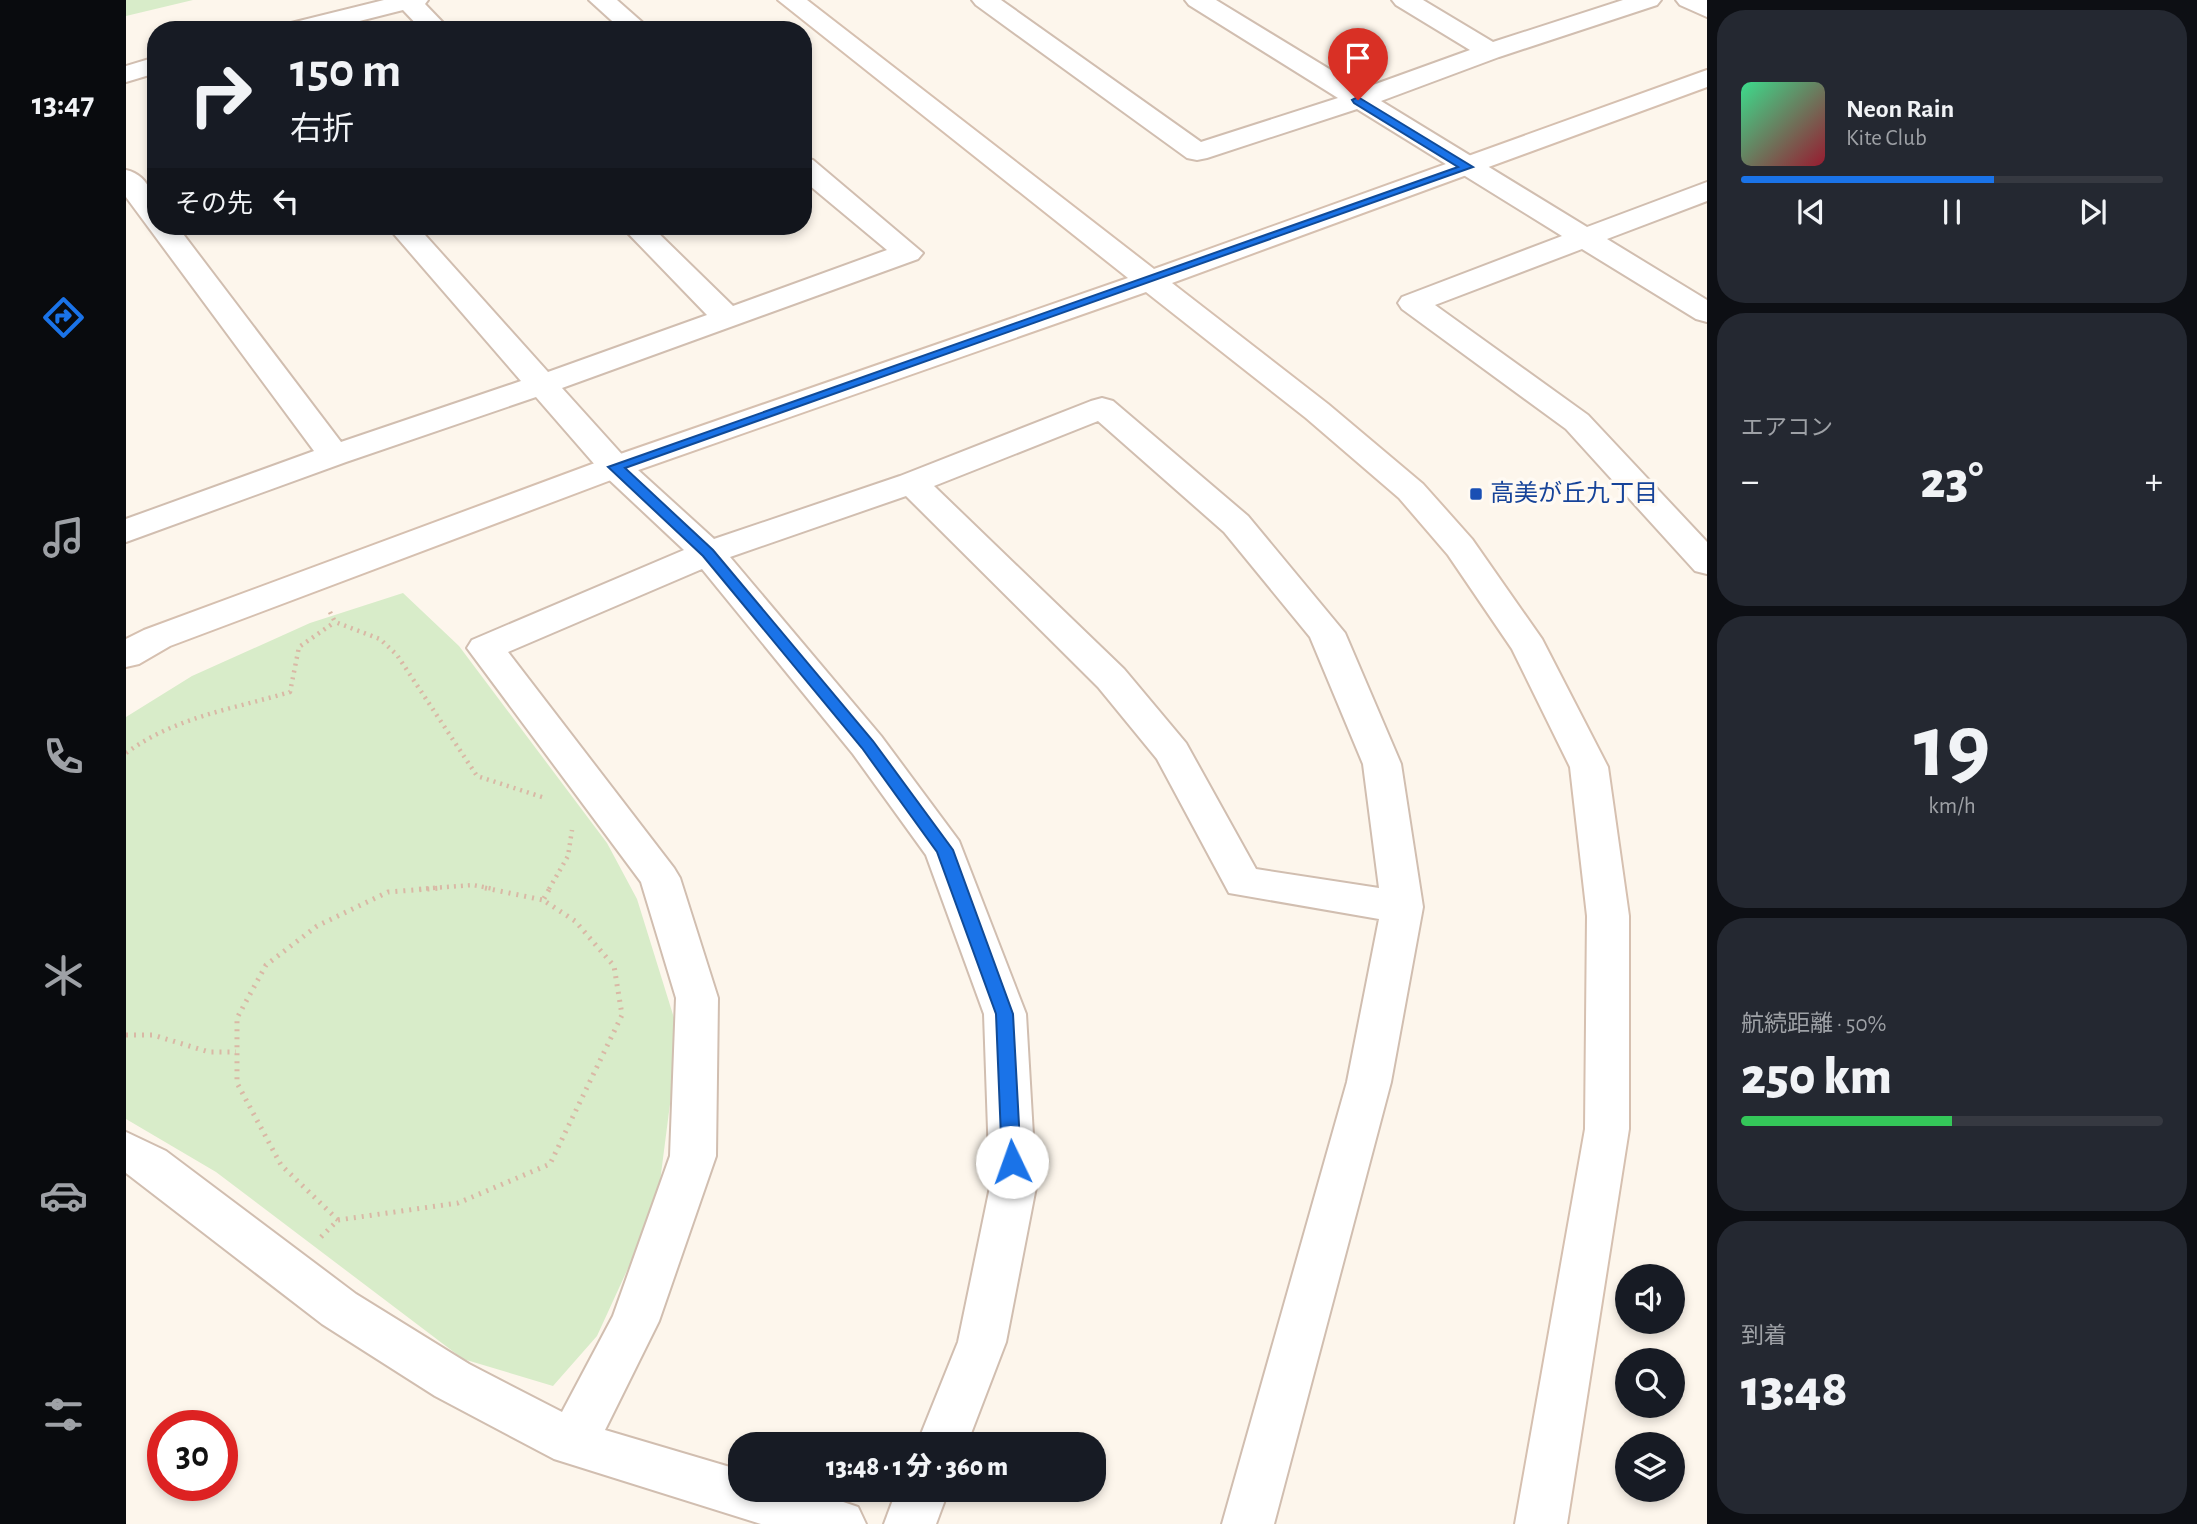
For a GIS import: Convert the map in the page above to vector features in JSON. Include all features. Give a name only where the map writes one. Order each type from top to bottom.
[{"type":"street","points":[[601,0],[627,21]]},
{"type":"street","points":[[791,0],[1317,411],[1411,491],[1460,547],[1529,648],[1589,767],[1608,916],[1607,1129],[1541,1524]]},
{"type":"street","points":[[985,0],[1197,152],[1358,100],[1614,4],[1648,0]]},
{"type":"street","points":[[1198,0],[1707,313]]},
{"type":"street","points":[[1405,0],[1490,51]]},
{"type":"street","points":[[1689,0],[1707,9]]},
{"type":"street","points":[[329,21],[412,1],[429,21]]},
{"type":"street","points":[[126,74],[147,68]]},
{"type":"street","points":[[126,655],[157,638],[615,467],[1149,281],[1707,78]]},
{"type":"street","points":[[126,531],[908,253],[812,173]]},
{"type":"street","points":[[126,178],[147,206]]},
{"type":"street","points":[[1707,191],[1413,303],[1577,422],[1707,564]]},
{"type":"street","points":[[169,235],[334,455]]},
{"type":"street","points":[[409,235],[615,467],[708,553],[867,745],[945,850],[1004,1014],[1013,1187],[982,1342],[947,1432]]},
{"type":"street","points":[[644,235],[727,317]]},
{"type":"street","points":[[572,1443],[635,1321],[693,1156],[697,998],[660,878],[485,648],[708,553],[912,483],[1102,408],[1236,524],[1327,633],[1382,764],[1402,907],[1369,1082],[1248,1524]]},
{"type":"street","points":[[912,483],[1120,688],[1172,752],[1243,882],[1402,907]]},
{"type":"street","points":[[126,1151],[150,1164],[339,1309],[452,1380],[572,1443],[840,1524]]},
{"type":"street","points":[[909,1524],[918,1502]]},
{"type":"path","points":[[313,579],[335,622],[380,639],[397,655],[477,776],[538,794],[550,801]]},
{"type":"path","points":[[126,753],[141,740],[194,716],[255,703],[290,692],[299,647],[335,622]]},
{"type":"path","points":[[543,900],[568,856],[572,831],[567,819]]},
{"type":"path","points":[[290,1271],[338,1220],[458,1203],[550,1164],[622,1015],[614,966],[575,920],[543,900],[473,885],[388,892],[317,926],[266,965],[237,1018],[237,1083],[281,1165],[338,1220]]},
{"type":"path","points":[[126,1035],[153,1035],[209,1052],[236,1052]]},
{"type":"green space","points":[[126,0],[193,0],[126,16]]},
{"type":"green space","points":[[403,593],[459,646],[607,843],[637,899],[679,1034],[657,1205],[597,1336],[553,1386],[463,1359],[216,1172],[126,1119],[126,717],[192,676],[310,623]]},
{"type":"place","name":"高美が丘九丁目","points":[[1476,494]]},
{"type":"route","points":[[1012,1162],[1004,1014],[945,850],[867,745],[708,553],[615,467],[1467,167],[1358,100]]}]
